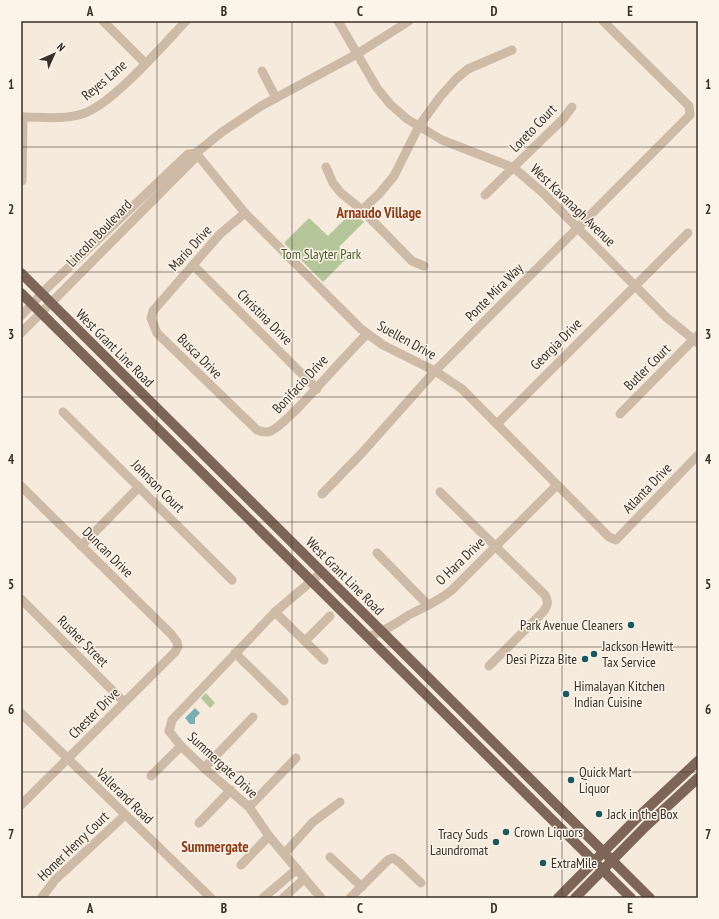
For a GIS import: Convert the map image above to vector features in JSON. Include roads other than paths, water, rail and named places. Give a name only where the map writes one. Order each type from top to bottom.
[{"type":"main road","name":"West Grant Line Road","points":[[21,273],[321,573],[650,898]]},
{"type":"main road","name":"West Grant Line Road","points":[[21,293],[631,898]]},
{"type":"main road","points":[[435,704],[441,703],[454,711],[462,713]]},
{"type":"main road","points":[[558,898],[603,852],[698,761]]},
{"type":"main road","points":[[575,898],[612,860],[698,778]]},
{"type":"street","points":[[103,21],[145,63]]},
{"type":"street","name":"Reyes Lane","points":[[22,117],[65,117],[87,112],[101,105],[186,21]]},
{"type":"street","name":"West Kavanagh Avenue","points":[[338,21],[377,88],[390,104],[407,119],[442,140],[514,168],[542,192],[666,317],[697,340]]},
{"type":"street","name":"Lincoln Boulevard","points":[[21,316],[188,154],[196,152],[222,132],[276,98],[357,54],[409,21]]},
{"type":"street","name":"Ponte Mira Way","points":[[322,494],[361,454],[435,371],[690,115],[689,106],[603,21]]},
{"type":"street","points":[[362,210],[380,194],[394,176],[419,126],[440,97],[456,79],[468,69],[512,50]]},
{"type":"street","points":[[262,71],[276,98]]},
{"type":"street","name":"Loreto Court","points":[[485,195],[563,119],[572,107]]},
{"type":"street","points":[[22,117],[22,181]]},
{"type":"street","name":"Lincoln Boulevard","points":[[21,333],[192,160],[196,152]]},
{"type":"street","name":"Suellen Drive","points":[[196,152],[245,213],[367,334],[384,345],[435,371],[462,389],[602,532],[616,540]]},
{"type":"street","points":[[326,168],[333,183],[341,193],[362,210],[412,261],[424,266]]},
{"type":"street","name":"Mario Drive","points":[[158,304],[220,234],[245,213]]},
{"type":"street","name":"Georgia Drive","points":[[497,424],[688,233]]},
{"type":"street","name":"Christina Drive","points":[[193,265],[317,388]]},
{"type":"street","name":"Busca Drive","points":[[158,304],[153,311],[151,318],[157,333],[247,421]]},
{"type":"street","name":"Bonifacio Drive","points":[[247,421],[262,433],[271,431],[282,424],[317,388],[344,356],[367,334]]},
{"type":"street","name":"Butler Court","points":[[620,414],[697,340]]},
{"type":"street","name":"Johnson Court","points":[[64,412],[232,580]]},
{"type":"street","name":"Atlanta Drive","points":[[616,540],[698,455]]},
{"type":"street","name":"O Hara Drive","points":[[368,637],[382,633],[452,590],[557,485]]},
{"type":"street","name":"Duncan Drive","points":[[21,486],[174,638]]},
{"type":"street","points":[[82,546],[139,487]]},
{"type":"street","points":[[440,492],[545,595],[548,601],[548,606],[543,612],[489,666]]},
{"type":"street","points":[[377,552],[428,605]]},
{"type":"street","name":"Summergate Drive","points":[[321,573],[275,612],[235,652],[172,720],[169,731],[181,746],[204,768],[249,807],[269,836],[285,853],[304,879],[321,898]]},
{"type":"street","name":"Rusher Street","points":[[21,599],[124,702]]},
{"type":"street","points":[[275,612],[324,660]]},
{"type":"street","points":[[305,641],[330,616]]},
{"type":"street","name":"Chester Drive","points":[[21,805],[175,652],[178,647],[174,638]]},
{"type":"street","points":[[235,652],[284,701]]},
{"type":"street","name":"Vallerand Road","points":[[21,713],[67,760],[211,898]]},
{"type":"street","points":[[204,768],[253,717]]},
{"type":"street","points":[[151,776],[181,746]]},
{"type":"street","points":[[249,807],[296,758]]},
{"type":"street","points":[[199,823],[231,790]]},
{"type":"street","points":[[285,853],[313,822],[340,802]]},
{"type":"street","name":"Homer Henry Court","points":[[42,897],[54,880],[125,815]]},
{"type":"street","points":[[241,865],[269,836]]},
{"type":"street","points":[[330,857],[362,887]]},
{"type":"street","points":[[352,897],[388,860],[393,858],[421,883]]},
{"type":"street","points":[[263,898],[297,869]]},
{"type":"street","points":[[283,898],[304,879]]},
{"type":"water","points":[[195,708],[200,713],[195,718],[195,724],[190,724],[185,718]]},
{"type":"place","name":"Park Avenue Cleaners","points":[[631,625]]},
{"type":"place","name":"Jackson Hewitt Tax Service","points":[[594,654]]},
{"type":"place","name":"Desi Pizza Bite","points":[[585,659]]},
{"type":"place","name":"Himalayan Kitchen Indian Cuisine","points":[[566,694]]},
{"type":"place","name":"Quick Mart Liquor","points":[[571,780]]},
{"type":"place","name":"Jack in the Box","points":[[599,814]]},
{"type":"place","name":"Crown Liquors","points":[[506,832]]},
{"type":"place","name":"Tracy Suds Laundromat","points":[[496,842]]},
{"type":"place","name":"ExtraMile","points":[[543,863]]},
{"type":"district","name":"Arnaudo Village","points":[[379,212]]},
{"type":"district","name":"Summergate","points":[[215,846]]},
{"type":"park label","name":"Tom Slayter Park","points":[[321,254]]}]
